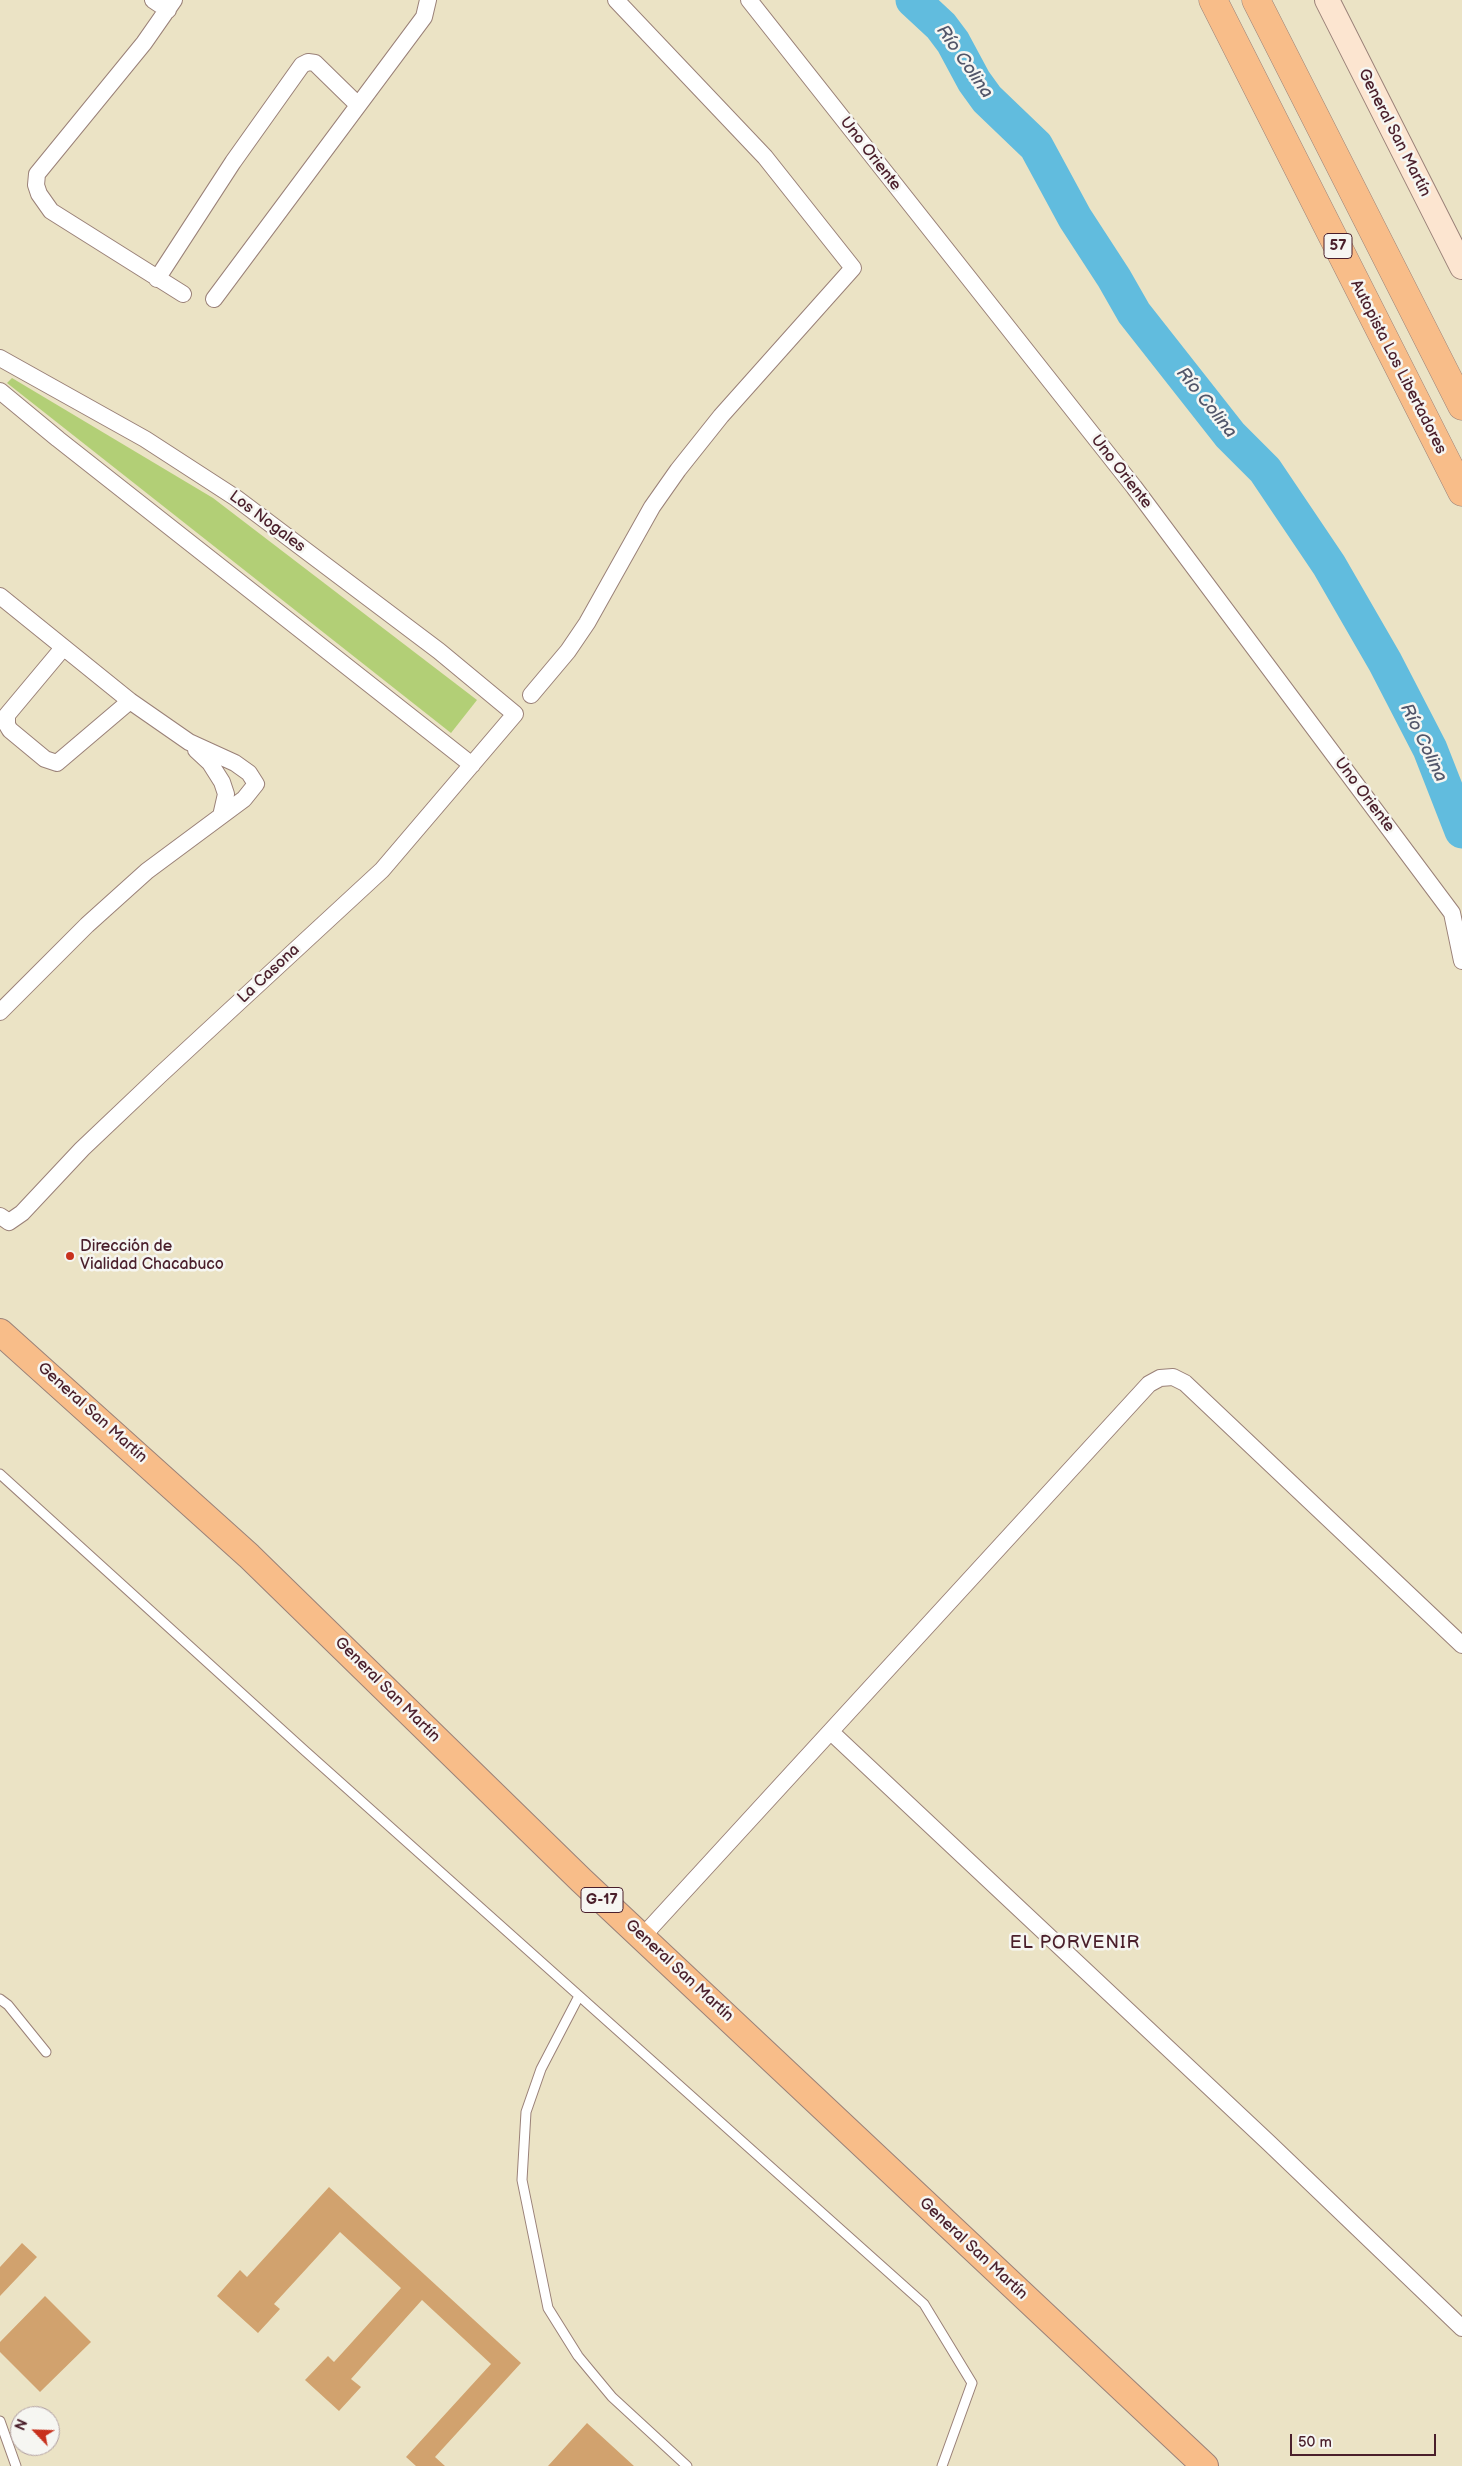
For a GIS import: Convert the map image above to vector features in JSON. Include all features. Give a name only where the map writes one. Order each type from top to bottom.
[{"type":"highway","name":"Autopista Los Libertadores","points":[[1213,0],[1462,492]]},
{"type":"highway","name":"57","points":[[1256,0],[1462,406]]},
{"type":"main road","name":"General San Martín","points":[[0,1332],[249,1556],[581,1880],[1205,2466]]},
{"type":"street","points":[[153,0],[171,5],[38,174],[36,185],[38,194],[51,211],[183,294]]},
{"type":"street","points":[[214,300],[424,17],[428,0]]},
{"type":"street","points":[[531,695],[568,650],[587,623],[652,508],[678,470],[721,416],[853,268],[765,157],[616,0]]},
{"type":"street","name":"Uno Oriente","points":[[749,0],[1134,487],[1452,913],[1462,961]]},
{"type":"street","name":"General San Martín","points":[[1327,0],[1462,267]]},
{"type":"street","points":[[157,279],[232,162],[302,65],[308,62],[315,63],[358,106]]},
{"type":"street","name":"Los Nogales","points":[[0,358],[153,444],[236,498],[439,651],[515,714]]},
{"type":"street","points":[[0,391],[58,439],[472,765]]},
{"type":"street","points":[[0,596],[130,701],[190,742],[235,763],[249,773],[256,784],[244,800],[147,871],[87,925],[0,1012]]},
{"type":"street","points":[[63,648],[7,715],[7,725],[10,730],[45,760],[57,763],[130,701]]},
{"type":"street","name":"La Casona","points":[[5,1219],[22,1213],[82,1150],[160,1075],[382,870],[515,714]]},
{"type":"street","points":[[190,742],[210,763],[222,782],[226,794],[221,816]]},
{"type":"street","points":[[642,1937],[1149,1384],[1166,1377],[1185,1383],[1462,1645]]},
{"type":"street","points":[[831,1732],[1269,2143],[1462,2328]]},
{"type":"lane","points":[[0,1474],[924,2304],[972,2383],[942,2466]]},
{"type":"lane","points":[[579,1996],[541,2069],[526,2112],[522,2180],[548,2308],[578,2356],[612,2397],[687,2466]]},
{"type":"lane","points":[[0,1999],[8,2005],[46,2052]]},
{"type":"lane","points":[[0,2421],[16,2466]]},
{"type":"green space","points":[[12,378],[213,498],[477,700],[451,733],[7,383]]},
{"type":"building","points":[[329,2187],[521,2363],[435,2457],[445,2466],[416,2466],[406,2457],[491,2364],[422,2300],[351,2379],[361,2387],[339,2411],[305,2380],[328,2356],[334,2362],[401,2288],[340,2232],[274,2304],[280,2309],[258,2333],[217,2296],[240,2270],[247,2277]]},
{"type":"building","points":[[22,2243],[37,2257],[0,2296],[0,2267]]},
{"type":"building","points":[[45,2296],[91,2342],[40,2392],[0,2352],[0,2342]]},
{"type":"building","points":[[587,2423],[634,2466],[548,2466]]},
{"type":"waterway","name":"Río Colina","points":[[913,0],[941,26],[953,42],[974,81],[987,99],[1036,146],[1075,218],[1134,313],[1230,435],[1265,470],[1329,565],[1385,662],[1430,749],[1462,831]]},
{"type":"place","name":"Dirección de Vialidad Chacabuco","points":[[70,1256]]},
{"type":"district","name":"EL PORVENIR","points":[[1075,1943]]}]
